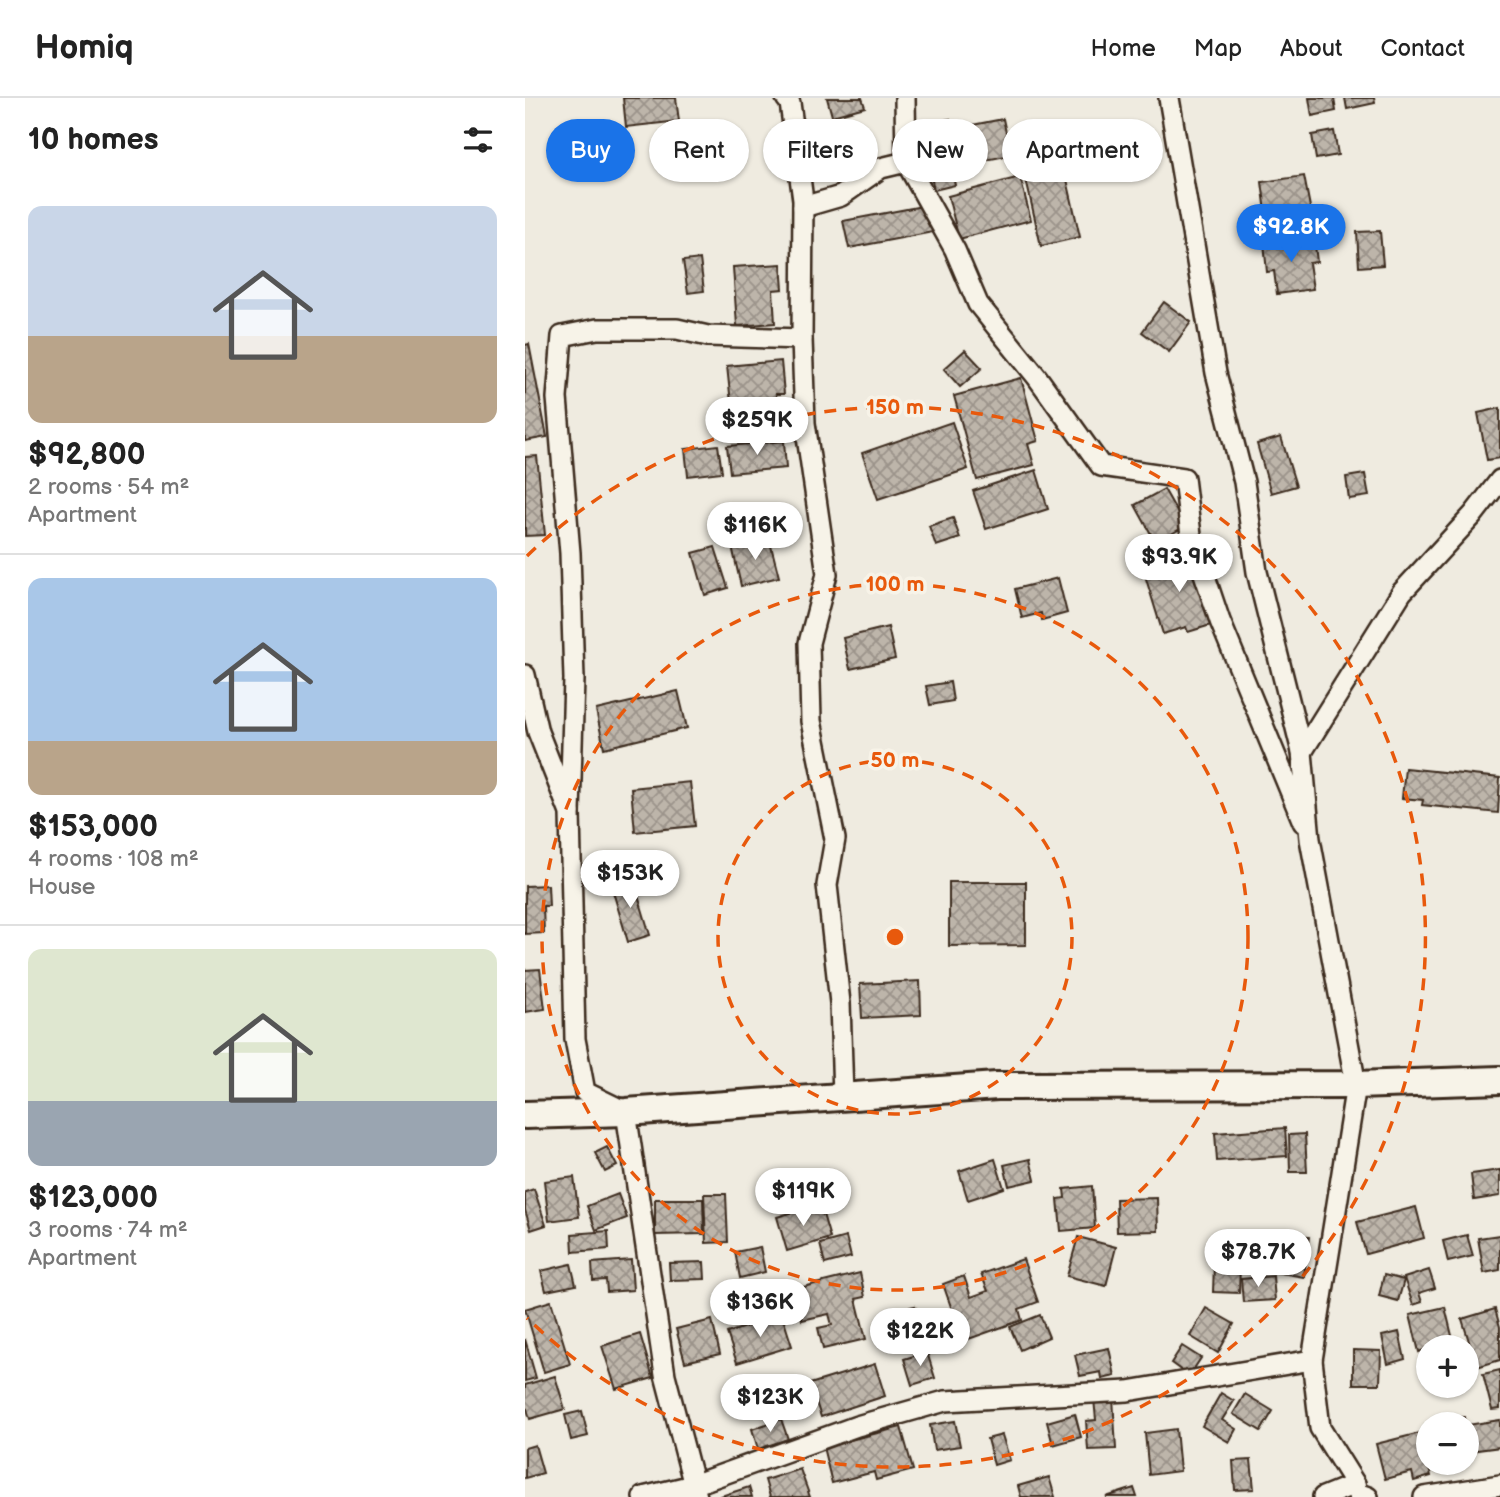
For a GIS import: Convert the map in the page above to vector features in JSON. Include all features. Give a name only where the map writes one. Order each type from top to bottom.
[{"type":"street","points":[[905,98],[905,119]]},
{"type":"street","points":[[1169,98],[1216,373],[1244,482],[1257,572],[1302,752],[1310,839],[1356,1085],[1311,1360],[1320,1428],[1362,1490],[1323,1497]]},
{"type":"street","points":[[789,100],[803,207],[802,339],[805,423],[827,575],[809,643],[811,721],[835,839],[827,885],[840,1003],[843,1096]]},
{"type":"street","points":[[803,207],[841,196],[881,168],[892,165]]},
{"type":"street","points":[[917,182],[955,250],[978,304],[1037,377],[1101,466],[1184,478],[1191,535],[1220,621],[1310,839]]},
{"type":"street","points":[[626,1112],[585,1092],[575,1039],[570,813],[574,679],[570,553],[557,398],[562,336],[597,329],[677,329],[708,336],[802,339]]},
{"type":"street","points":[[1302,752],[1402,592],[1473,515],[1500,480]]},
{"type":"street","points":[[525,675],[538,732],[570,813]]},
{"type":"street","points":[[525,1115],[626,1112],[997,1086],[1356,1085],[1500,1080]]},
{"type":"street","points":[[626,1112],[665,1375],[695,1491]]},
{"type":"street","points":[[643,1497],[695,1491],[857,1426],[945,1401],[1128,1391],[1311,1360]]},
{"type":"street","points":[[1424,1497],[1500,1485]]},
{"type":"building","points":[[623,98],[676,98],[679,119],[649,119],[649,124],[635,126],[635,119],[625,119]]},
{"type":"building","points":[[827,98],[862,98],[865,107],[832,116]]},
{"type":"building","points":[[1309,98],[1338,98],[1334,99],[1336,111],[1312,116]]},
{"type":"building","points":[[1345,98],[1374,98],[1375,103],[1347,109]]},
{"type":"building","points":[[1002,119],[1002,157],[988,160],[988,122]]},
{"type":"building","points":[[1334,131],[1338,155],[1316,159],[1312,135]]},
{"type":"building","points":[[1304,176],[1314,228],[1269,234],[1262,182]]},
{"type":"building","points":[[932,182],[954,182],[955,185],[934,190]]},
{"type":"building","points":[[1002,182],[1021,182],[1031,220],[959,239],[948,196]]},
{"type":"building","points":[[1027,182],[1068,182],[1080,237],[1041,246]]},
{"type":"building","points":[[928,205],[933,232],[849,248],[843,221]]},
{"type":"building","points":[[1380,231],[1383,265],[1359,267],[1357,232]]},
{"type":"building","points":[[1314,237],[1317,262],[1309,263],[1313,289],[1277,294],[1274,271],[1267,272],[1264,243]]},
{"type":"building","points":[[700,259],[704,291],[688,293],[683,261]]},
{"type":"building","points":[[781,264],[783,289],[773,290],[775,323],[737,326],[733,267]]},
{"type":"building","points":[[1164,302],[1191,322],[1169,352],[1142,332]]},
{"type":"building","points":[[529,344],[547,437],[525,441],[525,345]]},
{"type":"building","points":[[965,350],[982,368],[960,387],[944,369]]},
{"type":"building","points":[[781,361],[784,394],[776,394],[780,426],[734,431],[727,366]]},
{"type":"building","points":[[1021,378],[1038,441],[1028,444],[1034,465],[977,480],[954,396]]},
{"type":"building","points":[[1500,408],[1500,458],[1487,460],[1478,413]]},
{"type":"building","points":[[952,422],[968,469],[878,499],[862,453]]},
{"type":"building","points":[[1281,437],[1296,486],[1271,493],[1257,444]]},
{"type":"building","points":[[784,441],[786,468],[730,473],[727,446]]},
{"type":"building","points":[[718,445],[722,472],[688,476],[685,449]]},
{"type":"building","points":[[537,456],[545,535],[525,536],[525,457]]},
{"type":"building","points":[[1036,470],[1048,509],[986,529],[973,491]]},
{"type":"building","points":[[1365,474],[1369,496],[1349,499],[1346,477]]},
{"type":"building","points":[[1164,489],[1185,526],[1156,543],[1135,505]]},
{"type":"building","points":[[953,518],[960,538],[936,546],[929,526]]},
{"type":"building","points":[[769,538],[779,577],[741,586],[732,546]]},
{"type":"building","points":[[715,547],[728,588],[705,595],[693,553]]},
{"type":"building","points":[[1192,549],[1214,624],[1188,632],[1186,627],[1163,634],[1143,569],[1170,561],[1169,556]]},
{"type":"building","points":[[1058,578],[1067,613],[1042,620],[1041,613],[1022,618],[1015,589]]},
{"type":"building","points":[[888,627],[895,659],[850,669],[843,638]]},
{"type":"building","points":[[950,682],[953,701],[930,705],[926,686]]},
{"type":"building","points":[[678,691],[687,728],[604,748],[596,710]]},
{"type":"building","points":[[1405,768],[1500,778],[1498,813],[1422,805],[1423,800],[1402,798]]},
{"type":"building","points":[[690,782],[695,826],[635,832],[631,788]]},
{"type":"building","points":[[633,879],[650,935],[628,942],[611,885]]},
{"type":"building","points":[[949,882],[1026,882],[1026,945],[949,946]]},
{"type":"building","points":[[548,885],[549,906],[543,906],[544,933],[525,934],[525,886]]},
{"type":"building","points":[[540,969],[545,1009],[525,1012],[525,970]]},
{"type":"building","points":[[920,981],[921,1015],[862,1018],[860,984]]},
{"type":"building","points":[[1285,1128],[1287,1156],[1217,1161],[1215,1133]]},
{"type":"building","points":[[1305,1134],[1307,1172],[1290,1172],[1289,1135]]},
{"type":"building","points":[[607,1147],[617,1166],[605,1172],[595,1153]]},
{"type":"building","points":[[995,1159],[1004,1188],[968,1200],[959,1171]]},
{"type":"building","points":[[1030,1159],[1035,1180],[1009,1186],[1004,1165]]},
{"type":"building","points":[[1500,1170],[1500,1196],[1474,1200],[1471,1174]]},
{"type":"building","points":[[574,1177],[579,1217],[549,1221],[544,1181]]},
{"type":"building","points":[[1092,1186],[1095,1228],[1061,1231],[1058,1199],[1065,1198],[1064,1189]]},
{"type":"building","points":[[534,1189],[546,1225],[531,1230],[525,1210],[525,1192]]},
{"type":"building","points":[[618,1194],[627,1218],[596,1230],[587,1206]]},
{"type":"building","points":[[704,1194],[726,1194],[728,1242],[706,1243]]},
{"type":"building","points":[[1157,1198],[1158,1231],[1117,1232],[1116,1199]]},
{"type":"building","points":[[655,1199],[703,1199],[704,1234],[655,1235]]},
{"type":"building","points":[[820,1204],[830,1238],[787,1251],[777,1217]]},
{"type":"building","points":[[1416,1207],[1424,1238],[1366,1254],[1357,1222]]},
{"type":"building","points":[[608,1231],[609,1249],[573,1252],[572,1234]]},
{"type":"building","points":[[1280,1233],[1309,1237],[1304,1277],[1275,1272]]},
{"type":"building","points":[[1467,1235],[1473,1256],[1448,1262],[1443,1241]]},
{"type":"building","points":[[1500,1235],[1500,1270],[1484,1273],[1478,1238]]},
{"type":"building","points":[[846,1237],[851,1257],[825,1264],[820,1244]]},
{"type":"building","points":[[1078,1237],[1116,1247],[1106,1286],[1067,1276]]},
{"type":"building","points":[[760,1247],[765,1272],[740,1278],[735,1252]]},
{"type":"building","points":[[1023,1259],[1038,1302],[1019,1309],[1022,1320],[963,1341],[943,1284],[964,1276],[971,1297],[988,1291],[981,1274]]},
{"type":"building","points":[[631,1260],[633,1290],[607,1292],[606,1280],[593,1281],[592,1263]]},
{"type":"building","points":[[704,1262],[705,1279],[670,1280],[669,1263]]},
{"type":"building","points":[[571,1264],[576,1285],[546,1291],[541,1271]]},
{"type":"building","points":[[1214,1264],[1240,1266],[1239,1293],[1213,1292]]},
{"type":"building","points":[[1429,1270],[1435,1288],[1419,1293],[1422,1302],[1413,1305],[1404,1278]]},
{"type":"building","points":[[860,1273],[865,1297],[856,1299],[866,1339],[823,1349],[818,1328],[832,1325],[829,1314],[802,1320],[795,1289]]},
{"type":"building","points":[[1384,1275],[1404,1280],[1398,1301],[1379,1296]]},
{"type":"building","points":[[1273,1276],[1275,1300],[1243,1302],[1241,1279]]},
{"type":"building","points":[[551,1301],[570,1364],[544,1372],[525,1309]]},
{"type":"building","points":[[915,1306],[921,1330],[905,1334],[903,1326],[893,1329],[889,1312]]},
{"type":"building","points":[[1445,1307],[1452,1335],[1416,1335],[1416,1340],[1410,1315]]},
{"type":"building","points":[[1206,1308],[1234,1324],[1218,1353],[1190,1336]]},
{"type":"building","points":[[1495,1309],[1500,1327],[1500,1360],[1479,1366],[1479,1335],[1467,1335],[1462,1319]]},
{"type":"building","points":[[782,1315],[792,1346],[737,1363],[727,1333]]},
{"type":"building","points":[[1040,1315],[1049,1337],[1020,1350],[1010,1327]]},
{"type":"building","points":[[712,1320],[720,1354],[685,1362],[676,1329]]},
{"type":"building","points":[[1399,1332],[1405,1359],[1388,1364],[1382,1336]]},
{"type":"building","points":[[640,1334],[653,1378],[616,1389],[602,1346]]},
{"type":"building","points":[[525,1339],[536,1378],[525,1381]]},
{"type":"building","points":[[1182,1346],[1201,1358],[1189,1376],[1171,1363]]},
{"type":"building","points":[[1109,1348],[1115,1376],[1102,1379],[1101,1372],[1080,1376],[1075,1355]]},
{"type":"building","points":[[1353,1350],[1381,1351],[1380,1384],[1353,1384]]},
{"type":"building","points":[[927,1352],[935,1378],[912,1385],[904,1359]]},
{"type":"building","points":[[875,1364],[885,1396],[821,1417],[810,1384]]},
{"type":"building","points":[[1500,1370],[1500,1409],[1492,1410],[1483,1374]]},
{"type":"building","points":[[555,1376],[565,1409],[530,1419],[527,1409],[525,1410],[525,1385]]},
{"type":"building","points":[[788,1389],[796,1410],[773,1418],[766,1397]]},
{"type":"building","points":[[1221,1393],[1234,1401],[1222,1420],[1236,1429],[1229,1442],[1202,1426]]},
{"type":"building","points":[[1245,1394],[1273,1411],[1261,1431],[1233,1414]]},
{"type":"building","points":[[1113,1397],[1116,1449],[1088,1450],[1086,1421],[1096,1420],[1094,1399]]},
{"type":"building","points":[[582,1411],[588,1436],[571,1440],[565,1415]]},
{"type":"building","points":[[1075,1414],[1081,1437],[1053,1445],[1047,1422]]},
{"type":"building","points":[[781,1419],[788,1439],[758,1449],[752,1429]]},
{"type":"building","points":[[1500,1420],[1500,1447],[1479,1450],[1479,1423]]},
{"type":"building","points":[[955,1421],[960,1446],[934,1450],[930,1425]]},
{"type":"building","points":[[901,1427],[913,1470],[876,1480],[874,1472],[832,1483],[823,1447]]},
{"type":"building","points":[[1176,1429],[1180,1471],[1149,1475],[1145,1433]]},
{"type":"building","points":[[1416,1434],[1416,1475],[1431,1476],[1414,1481],[1412,1472],[1385,1479],[1376,1444]]},
{"type":"building","points":[[1002,1435],[1010,1460],[994,1465],[987,1439]]},
{"type":"building","points":[[535,1445],[543,1473],[525,1478],[525,1448]]},
{"type":"building","points":[[1251,1460],[1254,1489],[1235,1490],[1233,1461]]},
{"type":"building","points":[[800,1469],[810,1497],[770,1497],[765,1480]]},
{"type":"building","points":[[1049,1477],[1055,1497],[1021,1497],[1018,1486]]},
{"type":"building","points":[[749,1487],[752,1497],[721,1497],[721,1496]]},
{"type":"building","points":[[1134,1488],[1137,1497],[1106,1497]]}]
